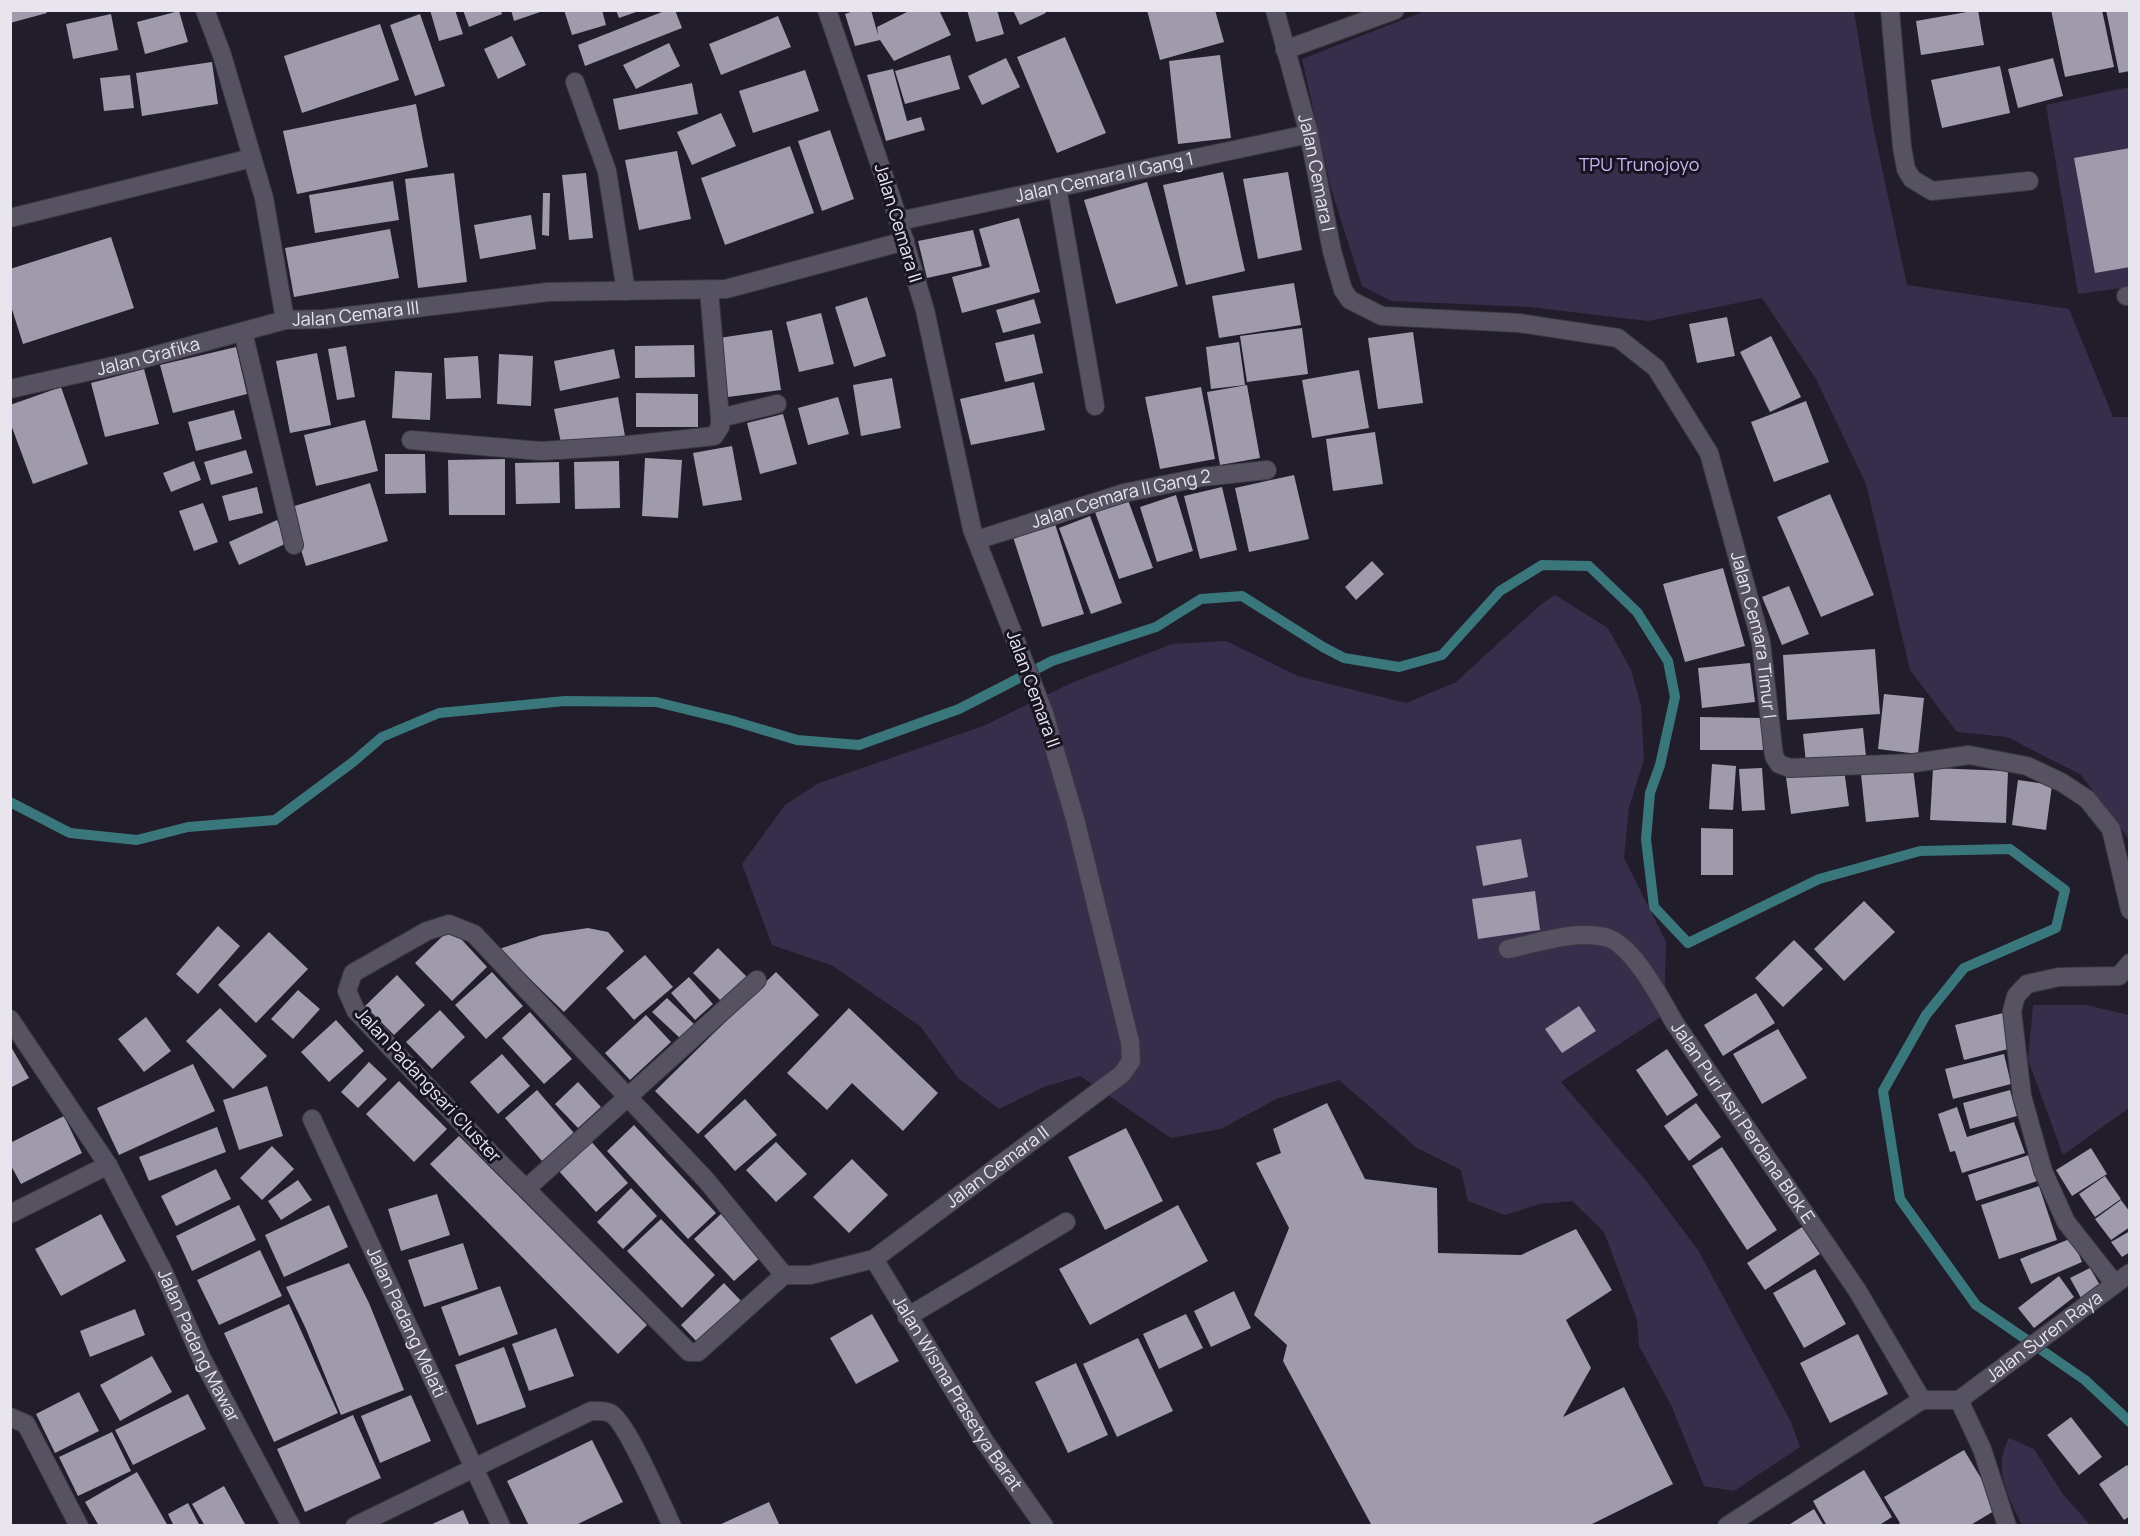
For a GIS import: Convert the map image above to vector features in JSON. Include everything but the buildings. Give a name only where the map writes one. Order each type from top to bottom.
[{"type":"street","name":"Jalan Cemara III","points":[[205,10],[222,55],[264,198],[285,320],[324,319],[548,292],[726,289],[905,242]]},
{"type":"street","name":"Jalan Cemara II","points":[[826,10],[905,242],[925,310],[977,540],[1035,689],[1072,809],[1111,957],[1130,1042],[1131,1061],[1122,1074],[1052,1128],[874,1259]]},
{"type":"street","name":"Jalan Cemara I","points":[[1275,10],[1309,134],[1342,290],[1350,300],[1382,316]]},
{"type":"street","points":[[1285,50],[1395,10]]},
{"type":"street","points":[[1890,10],[1902,147],[1906,169],[1912,179],[1932,191],[2029,180]]},
{"type":"street","points":[[576,82],[607,171],[626,291]]},
{"type":"street","name":"Jalan Cemara II Gang 1","points":[[898,221],[1309,134]]},
{"type":"street","points":[[10,218],[252,158]]},
{"type":"street","points":[[1057,187],[1095,406]]},
{"type":"street","points":[[411,440],[542,451],[714,436],[720,427],[720,418],[709,290]]},
{"type":"street","name":"Jalan Cemara Timur I","points":[[1382,316],[1519,323],[1618,339],[1656,368],[1709,453],[1761,642],[1774,756],[1779,764],[1790,768],[1914,763],[1969,755],[2028,766],[2061,782],[2087,799],[2111,829],[2130,910]]},
{"type":"street","name":"Jalan Grafika","points":[[10,389],[131,362],[285,320]]},
{"type":"street","points":[[243,332],[294,545]]},
{"type":"street","points":[[720,418],[777,404]]},
{"type":"street","name":"Jalan Cemara II Gang 2","points":[[977,540],[1124,493],[1203,477],[1268,470]]},
{"type":"street","name":"Jalan Padangsari Cluster","points":[[449,924],[462,928],[474,934],[628,1097],[706,1180],[784,1275],[698,1352],[689,1352],[526,1189],[356,1011],[347,991],[354,973],[428,931],[449,924]]},
{"type":"street","name":"Jalan Puri Asri Perdana Blok E","points":[[1508,949],[1585,935],[1607,937],[1622,947],[1654,987],[1674,1023],[1857,1290],[1922,1400]]},
{"type":"street","points":[[2115,1284],[2066,1222],[2043,1171],[2022,1096],[2012,1011],[2016,996],[2026,984],[2060,977],[2119,976],[2130,963]]},
{"type":"street","points":[[526,1189],[757,980]]},
{"type":"street","name":"Jalan Padang Mawar","points":[[10,1019],[30,1045],[108,1165],[164,1273],[201,1357],[291,1526]]},
{"type":"street","name":"Jalan Padang Melati","points":[[312,1119],[476,1466],[501,1526]]},
{"type":"street","points":[[10,1214],[108,1165]]},
{"type":"street","points":[[907,1317],[1066,1222]]},
{"type":"street","points":[[784,1275],[810,1275],[874,1259]]},
{"type":"street","name":"Jalan Wisma Prasetya Barat","points":[[874,1259],[984,1442],[1044,1526]]},
{"type":"street","name":"Jalan Suren Raya","points":[[1959,1400],[2130,1273]]},
{"type":"street","points":[[1727,1526],[1922,1400],[1959,1400],[1982,1449],[2007,1526]]},
{"type":"street","points":[[355,1526],[591,1411],[610,1413],[623,1427],[672,1526]]},
{"type":"street","points":[[10,1417],[27,1425],[79,1526]]},
{"type":"green space","name":"TPU Trunojoyo","points":[[1425,11],[1854,11],[1872,121],[1907,285],[2069,309],[2113,417],[2129,417],[2129,843],[2127,836],[2081,775],[2007,737],[1957,732],[1910,670],[1866,484],[1816,379],[1762,298],[1648,321],[1529,307],[1391,301],[1362,286],[1331,189],[1302,59]]},
{"type":"green space","points":[[2129,87],[2129,287],[2078,294],[2046,105]]},
{"type":"green space","points":[[1555,595],[1608,628],[1631,670],[1641,706],[1644,760],[1629,807],[1624,858],[1666,942],[1664,1015],[1561,1082],[1647,1182],[1698,1250],[1791,1422],[1800,1447],[1734,1491],[1704,1486],[1671,1405],[1639,1346],[1637,1320],[1604,1232],[1572,1201],[1540,1204],[1505,1215],[1468,1201],[1461,1170],[1417,1148],[1339,1080],[1276,1099],[1221,1129],[1171,1138],[1080,1076],[1044,1087],[999,1109],[958,1078],[920,1026],[833,966],[772,945],[742,864],[785,805],[819,783],[983,726],[1071,683],[1172,644],[1226,641],[1298,676],[1406,703],[1456,682],[1540,605]]},
{"type":"green space","points":[[2033,1005],[2086,1005],[2129,1015],[2129,1108],[2063,1155],[2028,1060]]},
{"type":"green space","points":[[2009,1438],[2034,1449],[2063,1494],[2090,1525],[2022,1525],[2007,1493],[2002,1472],[2004,1449]]},
{"type":"waterway","points":[[10,802],[70,833],[137,840],[188,827],[275,820],[353,762],[382,737],[439,713],[565,701],[656,702],[730,720],[797,740],[859,745],[959,709],[1052,661],[1156,627],[1201,599],[1242,596],[1344,658],[1399,667],[1442,655],[1500,591],[1542,565],[1589,566],[1637,612],[1668,661],[1675,697],[1660,765],[1650,793],[1646,839],[1654,907],[1688,943],[1819,879],[1920,851],[2010,849],[2065,890],[2056,928],[1964,968],[1926,1015],[1883,1091],[1900,1199],[1976,1305],[2085,1380],[2130,1422]]}]
